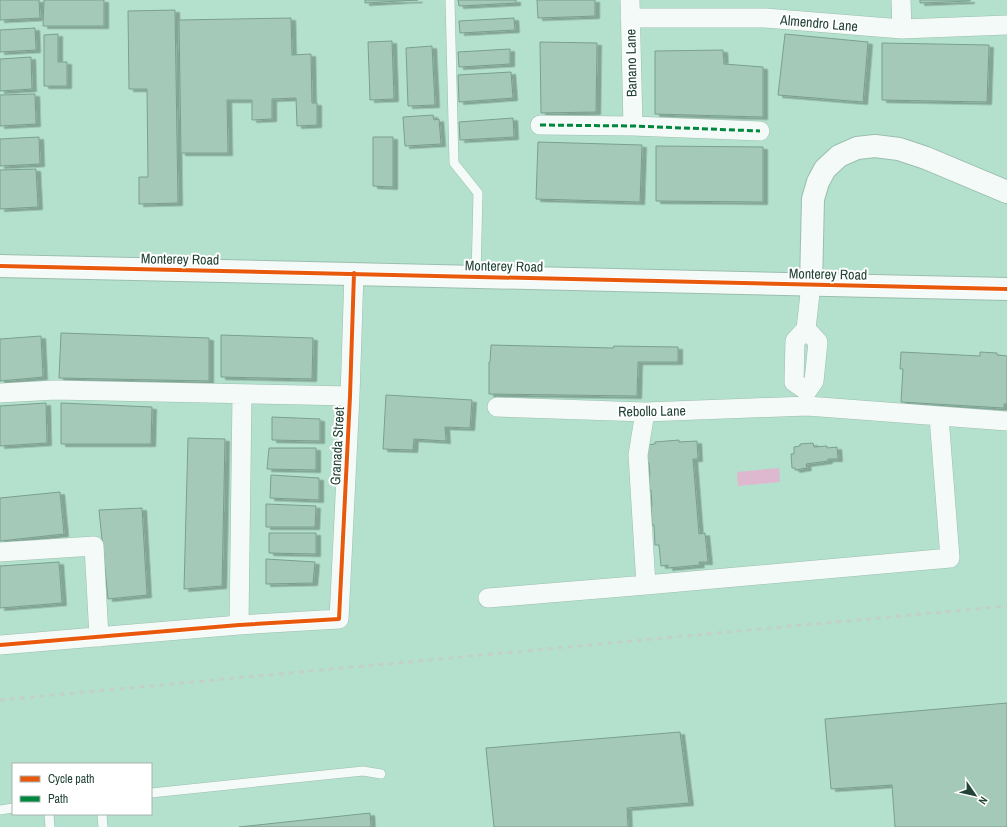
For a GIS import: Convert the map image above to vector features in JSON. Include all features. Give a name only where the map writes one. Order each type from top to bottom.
[{"type":"main road","points":[[812,285],[814,199],[818,182],[825,169],[839,156],[857,148],[875,146],[899,149],[926,158],[1007,192]]},
{"type":"main road","name":"Monterey Road","points":[[0,266],[1007,289]]},
{"type":"street","points":[[901,0],[902,29]]},
{"type":"street","name":"Almendro Lane","points":[[630,9],[902,29],[1007,25]]},
{"type":"street","name":"Banano Lane","points":[[630,9],[633,126]]},
{"type":"street","points":[[540,125],[633,126],[760,131]]},
{"type":"street","name":"Granada Street","points":[[239,625],[339,619],[350,396],[354,273]]},
{"type":"street","points":[[807,398],[794,382],[795,341],[806,329],[812,285]]},
{"type":"street","points":[[0,393],[55,390],[350,396]]},
{"type":"street","points":[[0,645],[239,625],[242,394]]},
{"type":"street","name":"Rebollo Lane","points":[[497,407],[645,412],[807,398],[939,417],[1007,421]]},
{"type":"street","points":[[645,412],[638,456],[646,584]]},
{"type":"street","points":[[488,598],[950,558],[939,417]]},
{"type":"street","points":[[0,552],[94,546],[99,637]]},
{"type":"lane","points":[[450,0],[454,164],[478,193],[476,277]]},
{"type":"lane","points":[[152,793],[363,771],[381,774]]},
{"type":"lane","points":[[0,810],[12,808]]},
{"type":"lane","points":[[49,815],[50,827]]},
{"type":"lane","points":[[102,815],[103,827]]},
{"type":"shaded area","points":[[779,468],[780,482],[738,486],[737,472]]},
{"type":"building","points":[[0,0],[39,0],[40,18],[0,20]]},
{"type":"building","points":[[44,0],[104,0],[104,26],[43,26]]},
{"type":"building","points":[[365,0],[418,0],[365,3]]},
{"type":"building","points":[[458,0],[516,0],[516,3],[459,6]]},
{"type":"building","points":[[537,0],[595,0],[595,16],[538,18]]},
{"type":"building","points":[[920,0],[970,0],[970,1],[920,3]]},
{"type":"building","points":[[175,10],[178,203],[139,204],[139,177],[148,177],[147,89],[129,89],[128,11]]},
{"type":"building","points":[[291,18],[292,55],[311,54],[312,103],[317,103],[317,125],[297,126],[296,98],[272,99],[272,119],[252,120],[252,100],[227,100],[228,153],[181,153],[179,20]]},
{"type":"building","points":[[514,18],[515,30],[460,33],[459,21]]},
{"type":"building","points":[[35,28],[36,50],[0,52],[0,30]]},
{"type":"building","points":[[58,34],[58,62],[67,62],[67,86],[44,86],[44,35]]},
{"type":"building","points":[[785,34],[868,42],[863,102],[778,95]]},
{"type":"building","points":[[392,41],[394,99],[370,100],[368,42]]},
{"type":"building","points":[[540,42],[597,43],[596,112],[541,113]]},
{"type":"building","points":[[882,43],[989,45],[987,102],[882,100]]},
{"type":"building","points":[[432,46],[435,105],[408,106],[406,48]]},
{"type":"building","points":[[510,49],[510,64],[459,67],[458,52]]},
{"type":"building","points":[[723,50],[724,64],[763,67],[763,117],[655,114],[655,51]]},
{"type":"building","points":[[31,57],[32,89],[0,91],[0,59]]},
{"type":"building","points":[[511,72],[513,98],[459,102],[458,75]]},
{"type":"building","points":[[35,94],[36,124],[0,126],[0,95]]},
{"type":"building","points":[[433,115],[434,120],[439,119],[441,144],[405,146],[403,117]]},
{"type":"building","points":[[513,118],[514,137],[460,140],[459,122]]},
{"type":"building","points":[[39,137],[40,164],[0,166],[0,139]]},
{"type":"building","points":[[373,137],[393,137],[393,187],[373,186]]},
{"type":"building","points":[[538,142],[642,145],[640,202],[536,199]]},
{"type":"building","points":[[656,146],[763,147],[763,202],[656,201]]},
{"type":"building","points":[[36,169],[38,207],[0,209],[0,170]]},
{"type":"building","points":[[61,333],[209,338],[209,381],[59,378]]},
{"type":"building","points":[[221,335],[313,338],[312,379],[221,377]]},
{"type":"building","points":[[41,336],[43,377],[0,381],[0,339]]},
{"type":"building","points":[[491,345],[613,348],[614,346],[678,347],[678,362],[638,362],[637,396],[489,394],[489,362]]},
{"type":"building","points":[[901,352],[980,356],[980,352],[997,353],[997,355],[1007,356],[1007,404],[1004,404],[1004,408],[901,402],[903,369],[900,369]]},
{"type":"building","points":[[386,395],[472,400],[470,428],[445,427],[446,441],[414,439],[413,450],[383,449]]},
{"type":"building","points":[[46,403],[47,443],[0,446],[0,406]]},
{"type":"building","points":[[61,403],[152,407],[151,444],[61,444]]},
{"type":"building","points":[[272,417],[320,419],[320,441],[272,440]]},
{"type":"building","points":[[188,438],[225,439],[222,586],[184,589]]},
{"type":"building","points":[[679,440],[679,442],[697,441],[698,459],[693,459],[699,534],[705,533],[708,562],[699,562],[700,565],[668,568],[668,565],[661,566],[659,545],[655,545],[654,525],[652,525],[651,490],[649,490],[649,463],[647,463],[646,445],[655,444],[655,442]]},
{"type":"building","points":[[813,443],[814,447],[837,447],[838,459],[828,459],[828,461],[806,464],[807,468],[795,470],[795,468],[792,468],[791,454],[794,454],[794,447],[800,446],[800,444]]},
{"type":"building","points":[[269,448],[316,448],[316,470],[267,469]]},
{"type":"building","points":[[271,475],[319,478],[319,500],[270,498]]},
{"type":"building","points":[[60,492],[64,534],[0,541],[0,498]]},
{"type":"building","points":[[266,504],[316,506],[315,527],[266,527]]},
{"type":"building","points":[[142,508],[147,595],[108,599],[99,510]]},
{"type":"building","points":[[269,533],[316,533],[316,554],[269,553]]},
{"type":"building","points":[[266,559],[315,562],[313,583],[266,584]]},
{"type":"building","points":[[59,562],[62,603],[0,608],[0,566]]},
{"type":"building","points":[[1007,703],[1007,827],[895,827],[892,785],[831,789],[825,719]]},
{"type":"building","points":[[680,732],[689,803],[627,808],[628,827],[494,827],[486,748]]},
{"type":"building","points":[[370,813],[371,827],[239,827]]},
{"type":"railway","points":[[0,700],[1007,606]]},
{"type":"marked path","points":[[540,125],[633,126],[760,131]]},
{"type":"cycle path","points":[[0,266],[1007,289]]},
{"type":"cycle path","points":[[0,645],[239,625],[339,619],[350,396],[354,273]]}]
